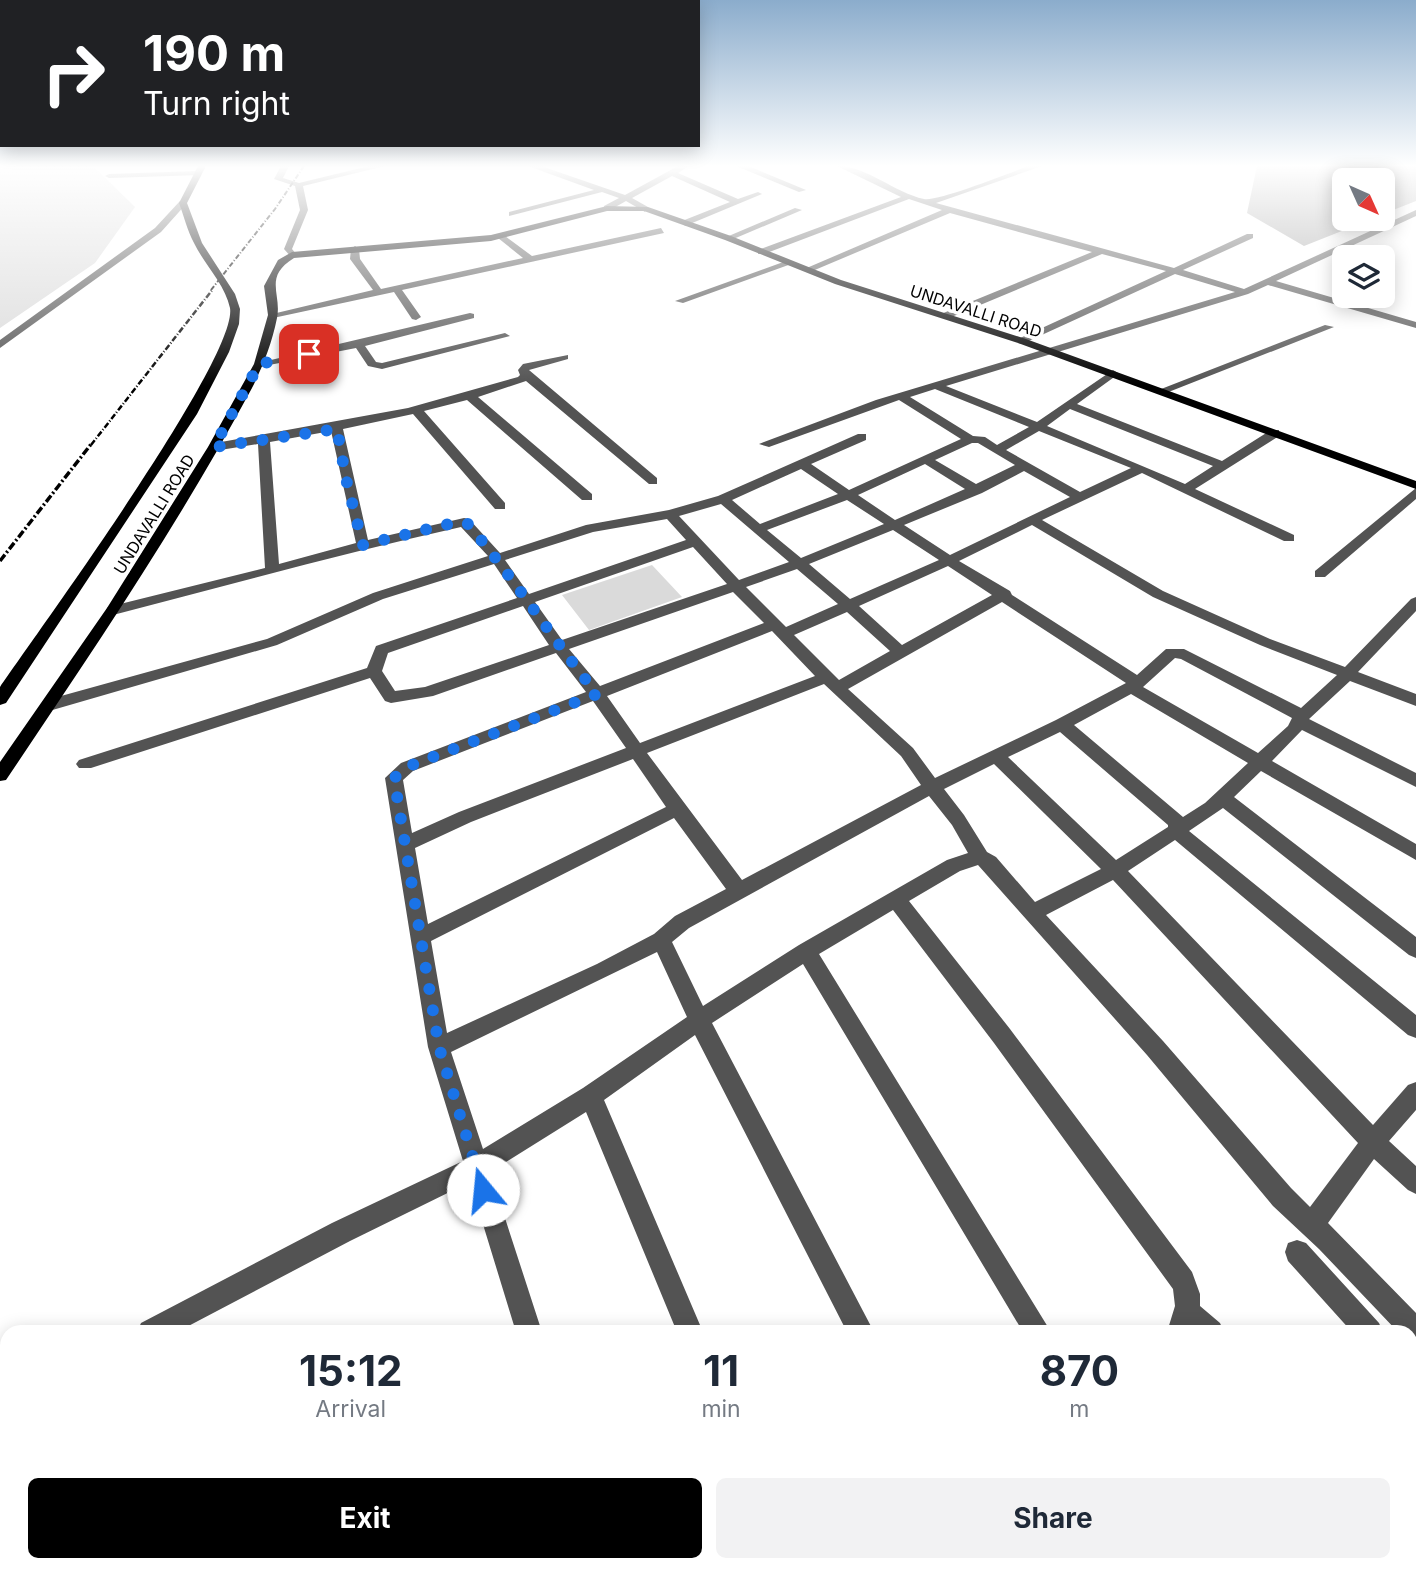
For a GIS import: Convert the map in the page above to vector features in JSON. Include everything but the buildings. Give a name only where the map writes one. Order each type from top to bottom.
[{"type":"main road","points":[[0,699],[210,382],[234,324],[235,309],[230,294],[198,239]]},
{"type":"main road","name":"UNDAVALLI ROAD","points":[[0,775],[113,610],[214,447],[259,364],[272,315],[269,286],[281,262],[292,255],[478,239]]},
{"type":"main road","name":"UNDAVALLI ROAD","points":[[730,239],[872,294],[1052,351],[1416,485]]},
{"type":"street","points":[[0,345],[145,239]]},
{"type":"street","points":[[290,239],[288,249],[292,255]]},
{"type":"street","points":[[505,239],[530,258]]},
{"type":"street","points":[[272,315],[618,239]]},
{"type":"street","points":[[761,252],[795,239]]},
{"type":"street","points":[[807,270],[879,239]]},
{"type":"street","points":[[1062,239],[1176,269],[1245,292]]},
{"type":"street","points":[[1023,341],[1243,239]]},
{"type":"street","points":[[765,444],[901,397],[1245,292],[1358,239]]},
{"type":"street","points":[[355,249],[355,259],[378,291]]},
{"type":"street","points":[[945,316],[1104,250]]},
{"type":"street","points":[[680,301],[789,262]]},
{"type":"street","points":[[1269,282],[1413,322]]},
{"type":"street","points":[[396,287],[416,317]]},
{"type":"street","points":[[259,364],[359,344],[470,316]]},
{"type":"street","points":[[1162,391],[1329,327]]},
{"type":"street","points":[[359,344],[372,364],[382,366],[506,336]]},
{"type":"street","points":[[564,357],[527,366],[523,370],[653,481]]},
{"type":"street","points":[[997,450],[1038,427],[1113,373]]},
{"type":"street","points":[[214,447],[337,429],[417,411],[471,397],[524,378],[526,374]]},
{"type":"street","points":[[937,386],[1142,468],[1289,538]]},
{"type":"street","points":[[471,397],[587,497]]},
{"type":"street","points":[[901,397],[970,439],[981,440],[1080,497]]},
{"type":"street","points":[[1069,405],[1223,466]]},
{"type":"street","points":[[417,411],[500,506]]},
{"type":"street","points":[[337,429],[346,479],[363,545]]},
{"type":"street","points":[[1186,489],[1275,433]]},
{"type":"street","points":[[49,705],[272,642],[378,596],[591,528],[670,514],[723,499],[862,437]]},
{"type":"street","points":[[264,439],[272,571]]},
{"type":"street","points":[[758,529],[848,495],[970,439]]},
{"type":"street","points":[[925,459],[977,490]]},
{"type":"street","points":[[804,464],[893,526],[1005,594],[1135,685],[1258,763],[1416,853]]},
{"type":"street","points":[[374,671],[391,697],[427,692],[801,564],[977,490],[1024,466]]},
{"type":"street","points":[[527,1325],[439,1047],[394,778],[399,771],[597,694],[847,606],[1142,468]]},
{"type":"street","points":[[1320,574],[1416,492]]},
{"type":"street","points":[[723,499],[901,653]]},
{"type":"street","points":[[670,514],[736,586],[907,752],[958,820],[981,857],[989,862],[1155,1048],[1282,1197],[1312,1224],[1409,1325]]},
{"type":"street","points":[[1032,520],[1158,594],[1265,642],[1416,700]]},
{"type":"street","points":[[113,610],[272,571],[363,545],[461,521],[467,523],[497,558],[526,602],[597,694],[635,751],[739,891]]},
{"type":"street","points":[[374,671],[382,650],[694,542]]},
{"type":"street","points":[[404,845],[465,817],[635,751],[832,682],[901,653],[1005,594]]},
{"type":"street","points":[[1032,912],[1061,900],[1115,870],[1223,798],[1294,730],[1301,718],[1324,698],[1416,602]]},
{"type":"street","points":[[439,1047],[604,971],[661,940],[682,922],[932,787],[1135,685],[1171,653],[1180,653],[1414,777]]},
{"type":"street","points":[[85,764],[374,671]]},
{"type":"street","points":[[1062,724],[1178,828],[1416,1028]]},
{"type":"street","points":[[996,755],[1115,870],[1373,1142],[1416,1182]]},
{"type":"street","points":[[1223,798],[1416,949]]},
{"type":"street","points":[[420,937],[677,809]]},
{"type":"street","points":[[163,1325],[341,1232],[476,1167],[591,1096],[699,1020],[806,951],[954,865],[981,857]]},
{"type":"street","points":[[897,900],[1002,1036],[1183,1281],[1188,1291],[1184,1322]]},
{"type":"street","points":[[661,940],[699,1020],[857,1325]]},
{"type":"street","points":[[806,951],[1034,1325]]},
{"type":"street","points":[[1312,1224],[1373,1142],[1416,1093]]},
{"type":"street","points":[[591,1096],[687,1325]]},
{"type":"street","points":[[1297,1252],[1364,1325]]},
{"type":"shaded area","points":[[0,239],[112,239],[95,263],[0,328]]},
{"type":"shaded area","points":[[1292,239],[1321,239],[1304,246]]},
{"type":"shaded area","points":[[652,565],[682,597],[589,630],[562,595]]},
{"type":"railway","points":[[211,290],[251,239]]},
{"type":"railway","points":[[91,445],[213,289]]},
{"type":"railway","points":[[0,561],[92,443]]},
{"type":"route","points":[[309,354],[259,364],[214,447],[337,429],[346,479],[363,545],[457,522],[467,523],[497,558],[558,646],[597,694],[407,767],[399,771],[394,778],[399,823],[439,1047],[483,1190]]}]
